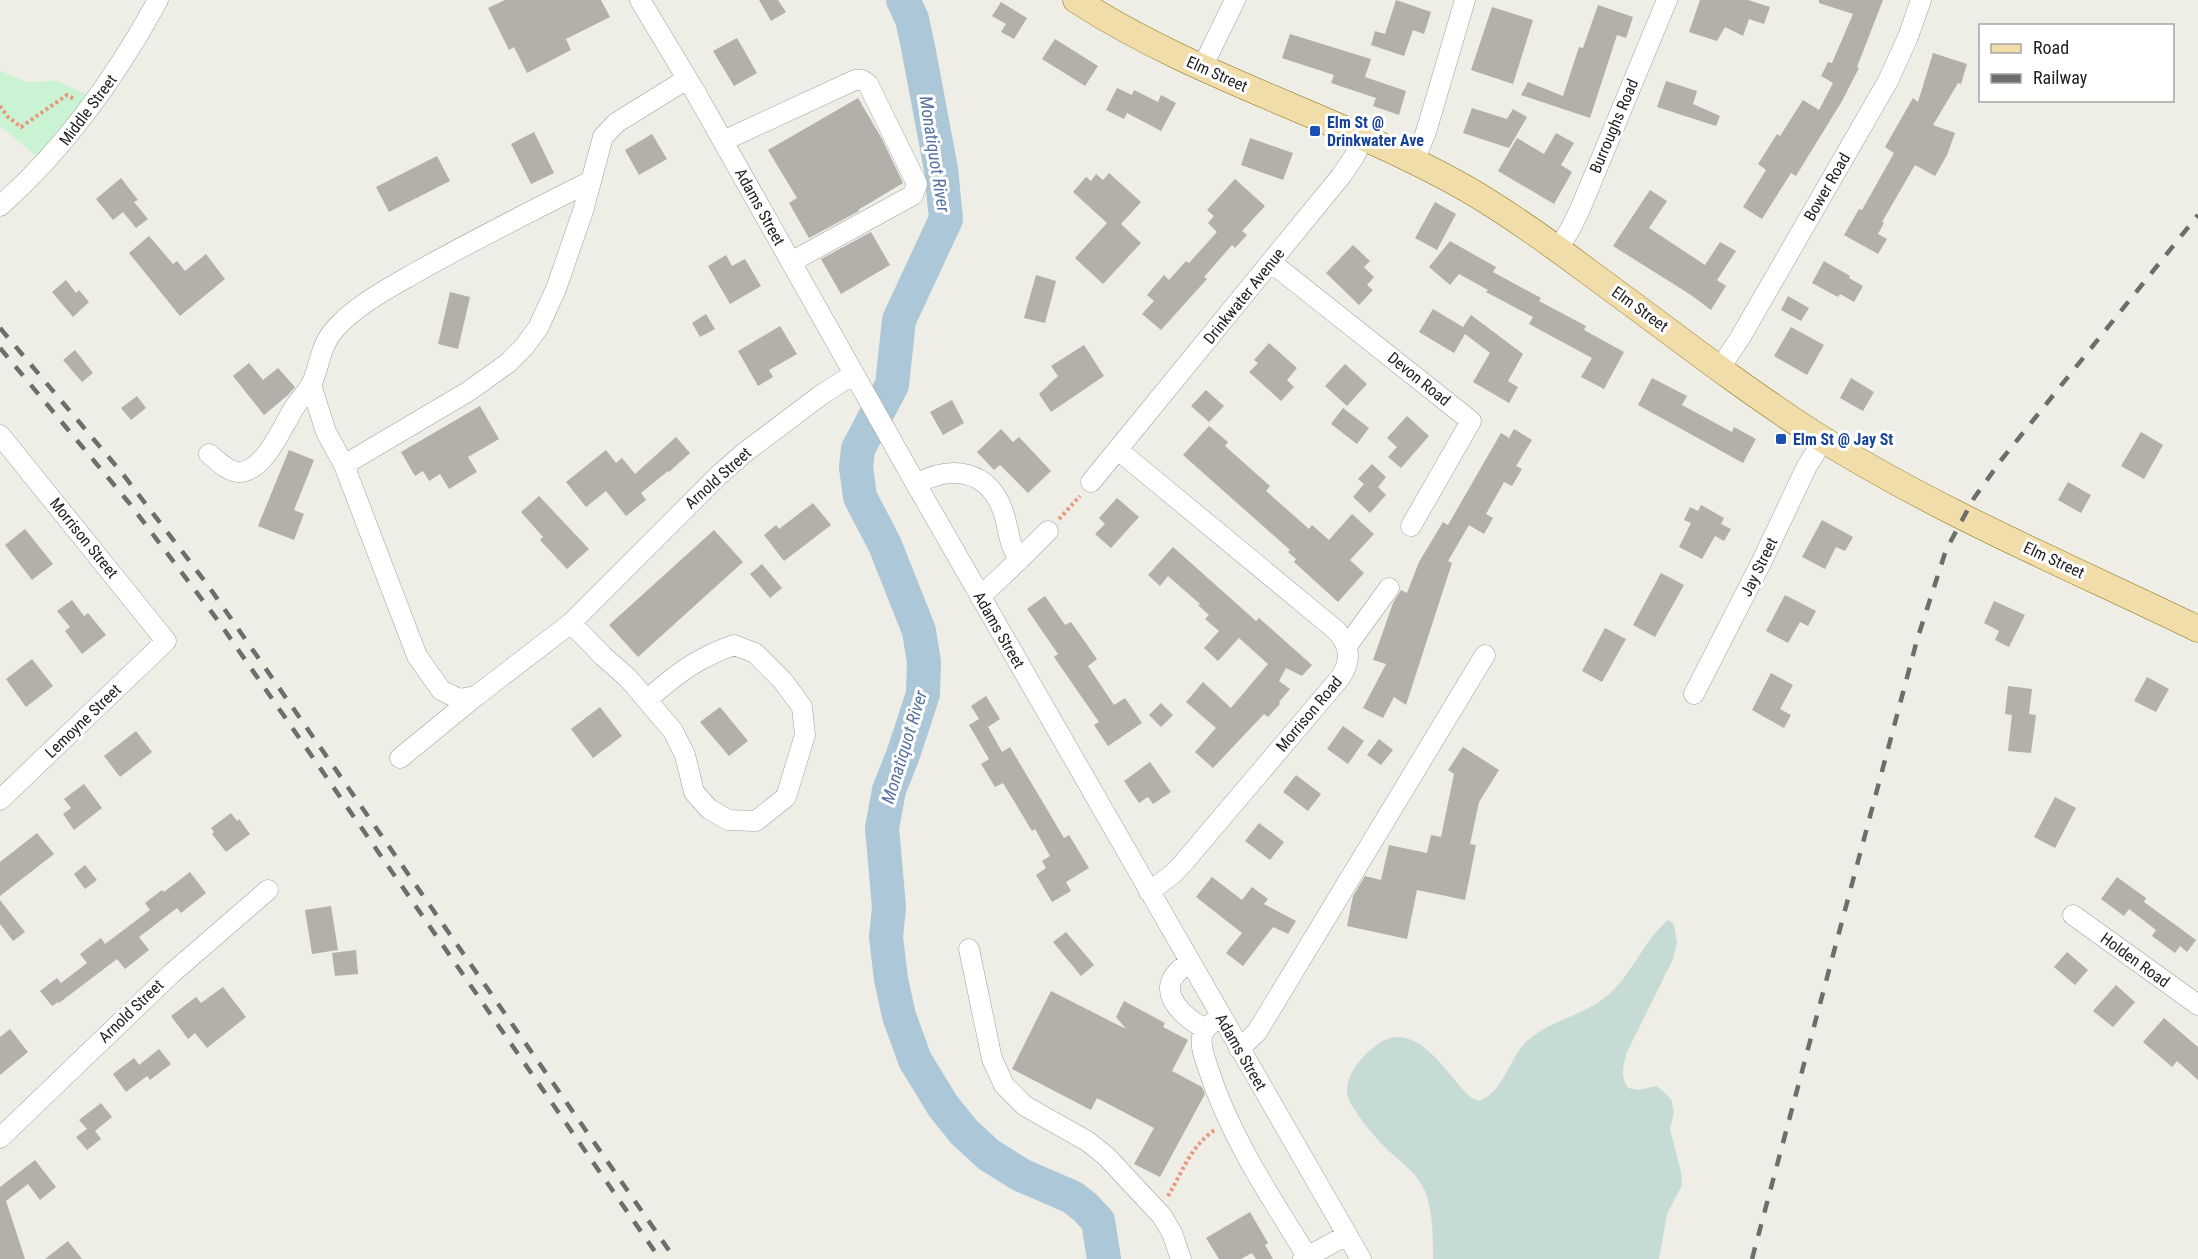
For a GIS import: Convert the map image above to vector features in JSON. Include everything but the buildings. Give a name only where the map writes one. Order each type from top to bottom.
[{"type":"main road","name":"Elm Street","points":[[1076,0],[1131,33],[1202,68],[1414,161],[1484,200],[1558,249],[1720,368],[1824,439],[1928,500],[2198,629]]},
{"type":"street","name":"Middle Street","points":[[0,206],[43,165],[89,110],[118,70],[158,0]]},
{"type":"street","name":"Adams Street","points":[[640,0],[723,141],[1189,963],[1213,1023],[1239,1049],[1361,1259]]},
{"type":"street","points":[[1202,68],[1235,0]]},
{"type":"street","points":[[1414,161],[1426,132],[1465,0]]},
{"type":"street","name":"Burroughs Road","points":[[1558,249],[1581,207],[1667,0]]},
{"type":"street","name":"Bower Road","points":[[1720,368],[1740,338],[1884,88],[1902,51],[1921,0]]},
{"type":"street","points":[[344,465],[469,390],[508,363],[524,347],[538,328],[556,288],[603,137],[616,123],[687,79]]},
{"type":"street","points":[[723,141],[855,80],[862,80],[868,84],[917,184],[914,195],[791,261]]},
{"type":"street","name":"Drinkwater Avenue","points":[[1091,482],[1341,176],[1354,158],[1363,138]]},
{"type":"street","points":[[209,454],[230,471],[250,470],[269,451],[297,403],[311,385],[327,338],[349,315],[475,239],[591,181]]},
{"type":"street","name":"Devon Road","points":[[1272,262],[1471,421],[1411,526]]},
{"type":"street","name":"Arnold Street","points":[[400,759],[476,696],[571,623],[694,498],[736,460],[821,395],[854,374]]},
{"type":"street","points":[[311,385],[326,432],[344,465],[417,656],[441,690],[459,699],[476,696]]},
{"type":"street","name":"Morrison Street","points":[[0,435],[166,641]]},
{"type":"street","name":"Jay Street","points":[[1694,694],[1761,563],[1807,466],[1824,439]]},
{"type":"street","points":[[1118,450],[1337,631],[1347,646],[1389,588]]},
{"type":"street","points":[[916,484],[943,472],[974,476],[999,501],[1012,547],[1020,559]]},
{"type":"street","points":[[980,597],[1048,531]]},
{"type":"street","points":[[571,623],[603,657],[628,678],[673,731],[685,755],[694,792],[709,809],[728,820],[756,820],[786,796],[805,735],[801,707],[783,681],[754,653],[734,645],[709,654],[677,674],[647,700]]},
{"type":"street","name":"Lemoyne Street","points":[[0,800],[166,641]]},
{"type":"street","name":"Morrison Road","points":[[1149,892],[1174,873],[1185,861],[1340,678],[1348,663],[1347,646]]},
{"type":"street","points":[[1239,1049],[1257,1032],[1485,656]]},
{"type":"street","name":"Arnold Street","points":[[0,1138],[171,974],[268,890]]},
{"type":"street","name":"Holden Road","points":[[2073,915],[2198,1005]]},
{"type":"street","points":[[969,949],[992,1059],[1004,1085],[1025,1106],[1096,1148],[1156,1209],[1172,1233],[1181,1259]]},
{"type":"street","points":[[1189,963],[1173,977],[1170,991],[1172,998],[1181,1012],[1194,1023],[1213,1023]]},
{"type":"street","points":[[1213,1023],[1203,1035],[1203,1049],[1216,1092],[1229,1123],[1306,1258],[1347,1235]]},
{"type":"path","points":[[0,106],[8,117],[21,127],[67,94],[89,110]]},
{"type":"path","points":[[1048,531],[1091,482]]},
{"type":"path","points":[[1156,1209],[1169,1195],[1193,1150],[1207,1135],[1229,1123]]},
{"type":"shaded area","points":[[1668,920],[1674,924],[1677,943],[1673,959],[1627,1052],[1623,1071],[1628,1088],[1638,1090],[1657,1086],[1671,1099],[1674,1112],[1670,1129],[1682,1185],[1667,1214],[1659,1259],[1433,1259],[1431,1216],[1428,1199],[1422,1185],[1371,1132],[1352,1106],[1347,1092],[1350,1078],[1357,1065],[1378,1044],[1392,1038],[1405,1038],[1418,1043],[1430,1052],[1470,1097],[1479,1101],[1487,1097],[1500,1083],[1527,1041],[1546,1028],[1599,1002],[1617,987],[1659,928]]},
{"type":"green space","points":[[0,71],[28,82],[57,81],[86,94],[89,110],[45,163],[0,126]]},
{"type":"waterway","name":"Monatiquot River","points":[[903,0],[912,19],[918,47],[941,169],[946,219],[899,320],[892,385],[858,449],[856,467],[860,497],[885,545],[919,631],[924,662],[923,694],[889,790],[882,828],[889,907],[886,937],[891,979],[899,1016],[915,1060],[943,1106],[964,1132],[989,1155],[1021,1175],[1072,1197],[1085,1207],[1098,1221],[1104,1259]]},
{"type":"railway","points":[[1752,1259],[1917,640],[1946,550],[1974,498],[2002,459],[2198,215]]},
{"type":"railway","points":[[0,328],[122,473],[207,584],[675,1259]]},
{"type":"railway","points":[[0,348],[130,504],[219,622],[660,1259]]},
{"type":"place","name":"Elm St @ Drinkwater Ave","points":[[1315,131]]},
{"type":"place","name":"Elm St @ Jay St","points":[[1781,439]]}]
